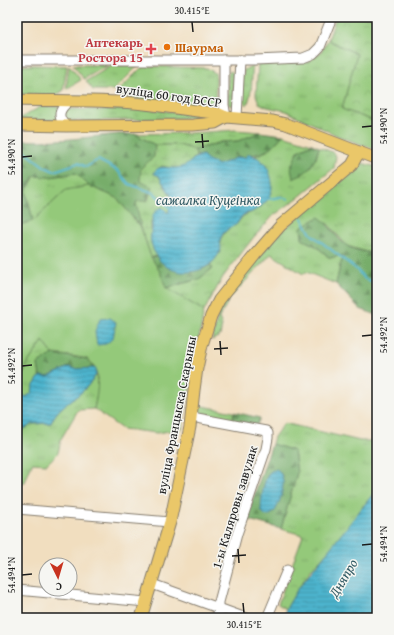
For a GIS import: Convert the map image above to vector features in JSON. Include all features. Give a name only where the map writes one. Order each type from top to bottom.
[{"type":"main road","name":"вуліца 60 год БССР","points":[[17,100],[108,101],[137,103],[216,113],[226,117]]},
{"type":"main road","points":[[226,117],[273,121],[286,124],[377,159]]},
{"type":"main road","name":"вуліца 60 год БССР","points":[[17,125],[193,125],[215,123],[226,117]]},
{"type":"main road","name":"вуліца Францыска Скарыны","points":[[141,618],[170,522],[192,417],[194,390],[202,345],[211,316],[219,300],[277,230],[352,165],[359,152]]},
{"type":"street","points":[[17,60],[240,60],[302,58],[313,54],[320,47],[332,17]]},
{"type":"street","points":[[224,60],[224,105],[226,117]]},
{"type":"street","points":[[237,117],[240,60]]},
{"type":"street","points":[[66,126],[62,122],[59,114],[61,108],[69,101]]},
{"type":"street","name":"1-ы Каляровы завулак","points":[[192,417],[268,432],[266,449],[237,534],[219,602],[218,614]]},
{"type":"street","points":[[17,509],[170,522]]},
{"type":"street","points":[[267,618],[287,570]]},
{"type":"street","points":[[152,584],[218,614],[246,618]]},
{"type":"street","points":[[17,590],[146,602]]},
{"type":"green space","points":[[336,17],[377,17],[377,122],[342,109],[357,54],[328,40]]},
{"type":"green space","points":[[328,40],[357,54],[342,109],[377,122],[377,150],[338,136],[286,111],[267,107],[259,103],[256,95],[258,64],[308,62],[320,53]]},
{"type":"green space","points":[[69,65],[81,80],[66,89]]},
{"type":"green space","points":[[73,65],[108,65],[84,79]]},
{"type":"green space","points":[[113,65],[138,66],[114,90],[93,90],[86,81]]},
{"type":"green space","points":[[253,65],[251,90],[247,105],[242,98],[241,84],[244,70]]},
{"type":"green space","points":[[17,66],[67,66],[63,91],[54,96],[17,94]]},
{"type":"green space","points":[[143,66],[207,68],[215,73],[215,100],[212,105],[202,107],[120,96],[117,94],[118,91]]},
{"type":"green space","points":[[231,71],[234,74],[234,104],[231,106],[228,104],[228,74]]},
{"type":"green space","points":[[42,106],[59,107],[58,120],[17,120]]},
{"type":"green space","points":[[139,108],[215,117],[92,121],[66,120],[64,118],[64,111],[67,109],[100,110]]},
{"type":"green space","points":[[236,130],[260,132],[238,141],[222,142],[195,150],[179,145],[155,145],[135,134],[192,133]]},
{"type":"green space","points":[[260,132],[283,135],[264,152],[259,154],[249,154],[244,158],[239,157],[218,165],[206,159],[203,155],[196,156],[195,150],[222,142],[238,141]]},
{"type":"green space","points":[[135,134],[155,145],[152,187],[140,218],[141,228],[117,198],[89,186],[76,173],[50,177],[34,176],[26,191],[33,221],[17,226],[17,140],[55,140]]},
{"type":"green space","points":[[283,135],[312,144],[298,151],[316,159],[319,147],[332,152],[336,156],[334,168],[273,216],[253,238],[223,277],[204,311],[166,288],[199,279],[213,268],[210,265],[220,252],[221,238],[225,232],[236,225],[243,216],[262,206],[269,198],[265,164],[255,156],[269,150]]},
{"type":"green space","points":[[312,144],[319,147],[313,163],[304,173],[293,179],[291,167],[298,151]]},
{"type":"green space","points":[[155,145],[179,145],[195,150],[196,156],[186,166],[176,168],[162,166],[153,173],[159,176],[170,195],[172,203],[168,213],[151,221],[151,243],[158,256],[151,257],[141,228],[136,202],[148,200],[152,187],[140,181],[141,168],[154,157]]},
{"type":"green space","points":[[362,163],[377,167],[377,253],[370,253],[347,246],[327,223],[302,239],[316,246],[330,258],[344,255],[336,284],[306,272],[303,274],[271,254],[230,298],[219,318],[222,325],[220,336],[212,340],[219,311],[234,286],[278,234]]},
{"type":"green space","points":[[76,173],[89,186],[66,190],[33,221],[26,191],[35,176],[50,177]]},
{"type":"green space","points":[[89,186],[117,198],[141,228],[151,257],[160,272],[166,288],[204,311],[182,429],[157,433],[122,429],[94,409],[98,382],[92,363],[84,358],[53,354],[43,341],[29,361],[17,385],[17,226],[33,221],[66,190]]},
{"type":"green space","points":[[319,217],[348,247],[361,251],[377,253],[377,315],[360,309],[336,284],[344,255],[330,258],[316,246],[302,239],[301,227]]},
{"type":"green space","points":[[158,256],[168,268],[204,268],[210,265],[213,268],[199,279],[166,288],[160,272],[151,257]]},
{"type":"green space","points":[[43,341],[53,354],[38,364],[40,376],[33,387],[32,393],[26,397],[21,394],[17,395],[17,385],[29,361]]},
{"type":"green space","points":[[53,354],[87,359],[96,368],[75,369],[69,367],[48,377],[40,376],[38,364]]},
{"type":"green space","points":[[96,375],[98,390],[94,409],[78,410],[61,439],[58,453],[47,464],[32,463],[25,482],[17,485],[17,433],[33,424],[51,423],[59,411],[83,391]]},
{"type":"green space","points":[[197,405],[234,412],[233,421],[202,415],[198,413]]},
{"type":"green space","points":[[234,412],[260,418],[257,425],[233,421]]},
{"type":"green space","points":[[284,423],[360,441],[377,441],[377,489],[330,549],[310,571],[286,609],[278,604],[303,535],[281,529],[297,473],[294,451],[272,444],[274,437]]},
{"type":"green space","points":[[272,444],[294,451],[297,473],[281,529],[246,519]]},
{"type":"water","name":"сажалка Куцеінка","points":[[249,154],[255,156],[264,164],[271,176],[272,189],[268,199],[259,208],[243,215],[236,225],[228,229],[223,234],[220,239],[221,250],[216,258],[206,267],[195,271],[180,272],[167,267],[161,262],[153,250],[151,242],[152,217],[155,212],[162,207],[168,213],[172,199],[159,176],[153,173],[159,168],[163,167],[181,167],[196,157],[203,155],[206,159],[218,165],[239,157],[244,158]]},
{"type":"water","points":[[110,318],[116,322],[113,338],[106,344],[97,345],[95,331],[100,319]]},
{"type":"water","points":[[69,367],[75,369],[96,368],[96,375],[83,391],[59,411],[51,423],[33,424],[17,433],[17,427],[20,425],[22,420],[17,417],[17,395],[21,394],[26,397],[32,393],[33,387],[40,376],[48,377]]},
{"type":"water","points":[[277,469],[283,480],[282,493],[275,511],[266,516],[261,511],[264,484],[268,474]]},
{"type":"water","name":"Дняпро","points":[[377,489],[377,612],[374,618],[284,618],[286,609],[297,590]]},
{"type":"waterway","points":[[17,150],[24,151],[45,167],[54,171],[78,163],[86,167],[98,160],[117,170],[129,184],[154,193],[170,208]]},
{"type":"waterway","points":[[268,199],[281,197],[288,199]]},
{"type":"waterway","points":[[302,218],[311,234],[356,269],[365,279],[377,283]]},
{"type":"place","name":"Шаурма","points":[[167,47]]},
{"type":"place","name":"Аптекарь Ростора 15","points":[[151,49]]}]
